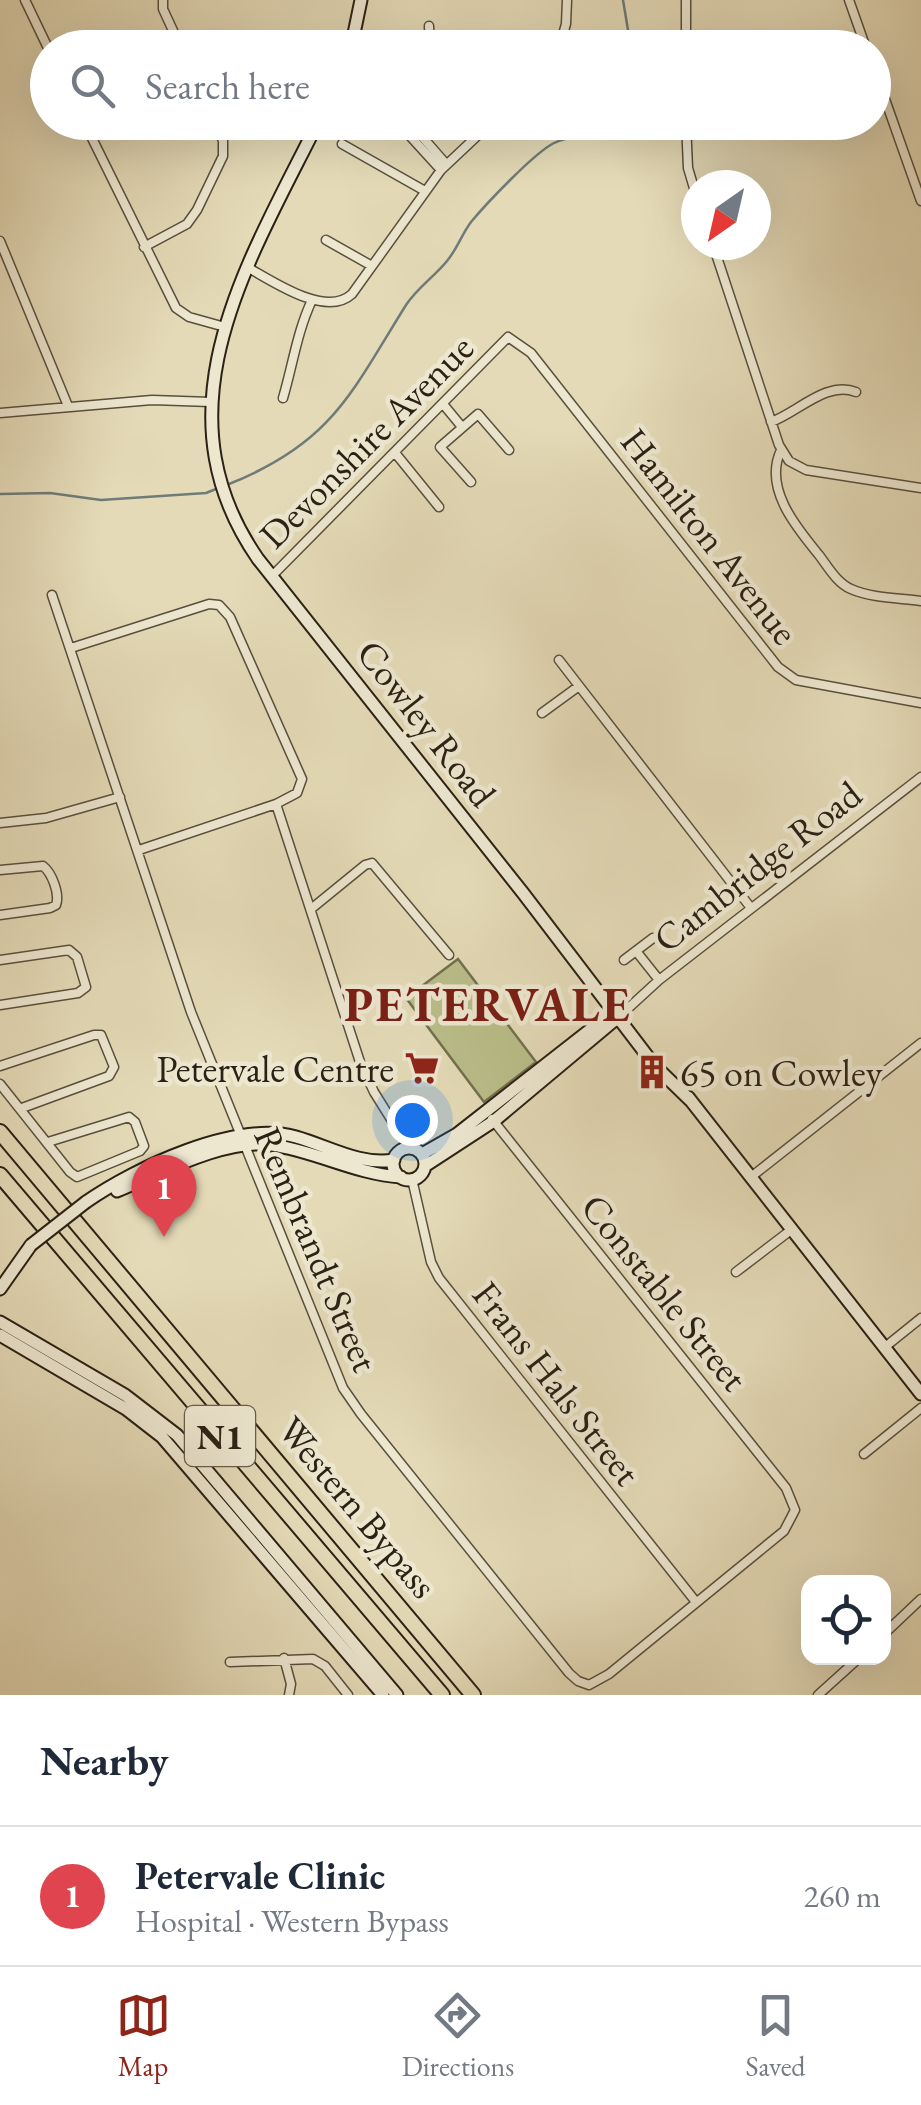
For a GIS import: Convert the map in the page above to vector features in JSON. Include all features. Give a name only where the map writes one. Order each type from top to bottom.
[{"type":"highway","name":"Western Bypass","points":[[0,1132],[473,1695]]},
{"type":"highway","name":"Western Bypass","points":[[0,1175],[442,1695]]},
{"type":"street","points":[[25,0],[39,30]]},
{"type":"street","points":[[163,0],[173,30]]},
{"type":"street","points":[[355,30],[361,0]]},
{"type":"street","points":[[564,30],[567,0]]},
{"type":"street","points":[[686,0],[686,30]]},
{"type":"street","points":[[849,0],[860,30]]},
{"type":"street","points":[[429,26],[429,30]]},
{"type":"street","points":[[891,116],[921,200]]},
{"type":"street","points":[[93,140],[176,308],[189,317],[225,327]]},
{"type":"street","points":[[144,248],[179,229],[198,210],[222,156],[223,140]]},
{"type":"street","name":"Cowley Road","points":[[309,140],[246,267],[225,327],[210,402],[210,439],[234,522],[272,576],[592,983],[621,1011],[655,1066],[690,1100]]},
{"type":"street","points":[[414,140],[443,167]]},
{"type":"street","points":[[424,140],[443,167]]},
{"type":"street","points":[[246,267],[312,300],[341,302],[352,294],[443,167],[472,140]]},
{"type":"street","points":[[687,140],[689,170]]},
{"type":"street","points":[[342,144],[424,191]]},
{"type":"street","points":[[326,240],[372,266]]},
{"type":"street","points":[[0,241],[68,406]]},
{"type":"street","points":[[717,260],[781,450],[789,461],[806,470],[921,488]]},
{"type":"street","points":[[283,398],[297,333],[312,300]]},
{"type":"street","name":"Hamilton Avenue","points":[[500,345],[508,336],[530,353],[778,668],[806,682],[921,703]]},
{"type":"street","name":"Devonshire Avenue","points":[[272,576],[500,345]]},
{"type":"street","points":[[771,422],[791,415],[812,399],[845,389],[856,392]]},
{"type":"street","points":[[0,413],[152,400],[210,402]]},
{"type":"street","points":[[443,404],[462,427]]},
{"type":"street","points":[[471,482],[440,447],[462,427],[478,414],[509,450]]},
{"type":"street","points":[[781,450],[775,477],[789,515],[842,583],[864,593],[921,600]]},
{"type":"street","points":[[396,454],[439,507]]},
{"type":"street","name":"Rembrandt Street","points":[[52,595],[191,1012],[351,1400],[578,1682],[588,1685],[602,1679],[696,1602]]},
{"type":"street","points":[[70,648],[209,604],[223,607],[302,779],[300,789],[276,804],[139,850]]},
{"type":"street","points":[[559,660],[751,908]]},
{"type":"street","points":[[542,714],[579,686]]},
{"type":"street","name":"Cambridge Road","points":[[406,1178],[420,1175],[411,1156],[490,1116],[921,777]]},
{"type":"street","points":[[0,823],[46,818],[120,797]]},
{"type":"street","points":[[276,804],[365,1074],[411,1156]]},
{"type":"street","points":[[311,909],[372,863],[449,955]]},
{"type":"street","points":[[0,870],[43,866],[49,871],[58,899],[50,908],[0,915]]},
{"type":"street","name":"Cowley Road","points":[[534,908],[544,915],[621,1011],[921,1394]]},
{"type":"street","points":[[624,960],[653,938]]},
{"type":"street","points":[[0,960],[69,950],[77,958],[86,987],[78,993],[0,1005]]},
{"type":"street","points":[[636,951],[659,980]]},
{"type":"street","points":[[582,1034],[599,1004],[592,983]]},
{"type":"street","name":"Cambridge Road","points":[[490,1116],[582,1034],[621,1011]]},
{"type":"street","points":[[0,1066],[94,1034],[105,1040],[114,1067],[109,1076],[22,1108]]},
{"type":"street","points":[[596,1034],[619,1034],[655,1066]]},
{"type":"street","points":[[751,1177],[921,1043]]},
{"type":"street","points":[[0,1084],[70,1172],[81,1177],[140,1152],[144,1146],[135,1122],[126,1116],[48,1142]]},
{"type":"street","name":"Constable Street","points":[[490,1116],[786,1488],[796,1510],[784,1531],[696,1602]]},
{"type":"street","points":[[0,1289],[31,1245],[96,1193],[163,1162],[242,1139],[281,1133],[364,1159],[411,1156]]},
{"type":"street","points":[[242,1139],[272,1144],[364,1172],[406,1178]]},
{"type":"street","points":[[406,1178],[395,1169],[411,1156]]},
{"type":"street","name":"Frans Hals Street","points":[[406,1178],[438,1278],[696,1602]]},
{"type":"street","points":[[736,1272],[792,1230]]},
{"type":"street","points":[[884,1347],[921,1318]]},
{"type":"street","points":[[0,1322],[126,1395],[177,1435],[397,1695]]},
{"type":"street","points":[[0,1334],[126,1409],[170,1444],[383,1695]]},
{"type":"street","points":[[0,1344],[48,1364]]},
{"type":"street","points":[[864,1454],[921,1408]]},
{"type":"street","points":[[891,1627],[921,1599]]},
{"type":"street","points":[[284,1658],[291,1684],[289,1695]]},
{"type":"street","points":[[230,1662],[307,1658],[322,1663],[348,1695]]},
{"type":"street","points":[[818,1695],[850,1665]]},
{"type":"green space","points":[[458,959],[536,1062],[484,1102],[406,998]]},
{"type":"waterway","points":[[623,0],[628,30]]},
{"type":"waterway","points":[[229,484],[264,468],[316,433],[353,389],[411,299],[447,261],[471,222],[523,168],[545,149],[564,140]]},
{"type":"waterway","points":[[0,494],[50,493],[101,500],[206,493],[221,487]]},
{"type":"place","name":"Petervale Centre","points":[[422,1068]]},
{"type":"place","name":"65 on Cowley","points":[[652,1072]]},
{"type":"place","name":"Petervale Clinic","points":[[164,1237]]},
{"type":"district","name":"PETERVALE","points":[[488,1004]]}]
